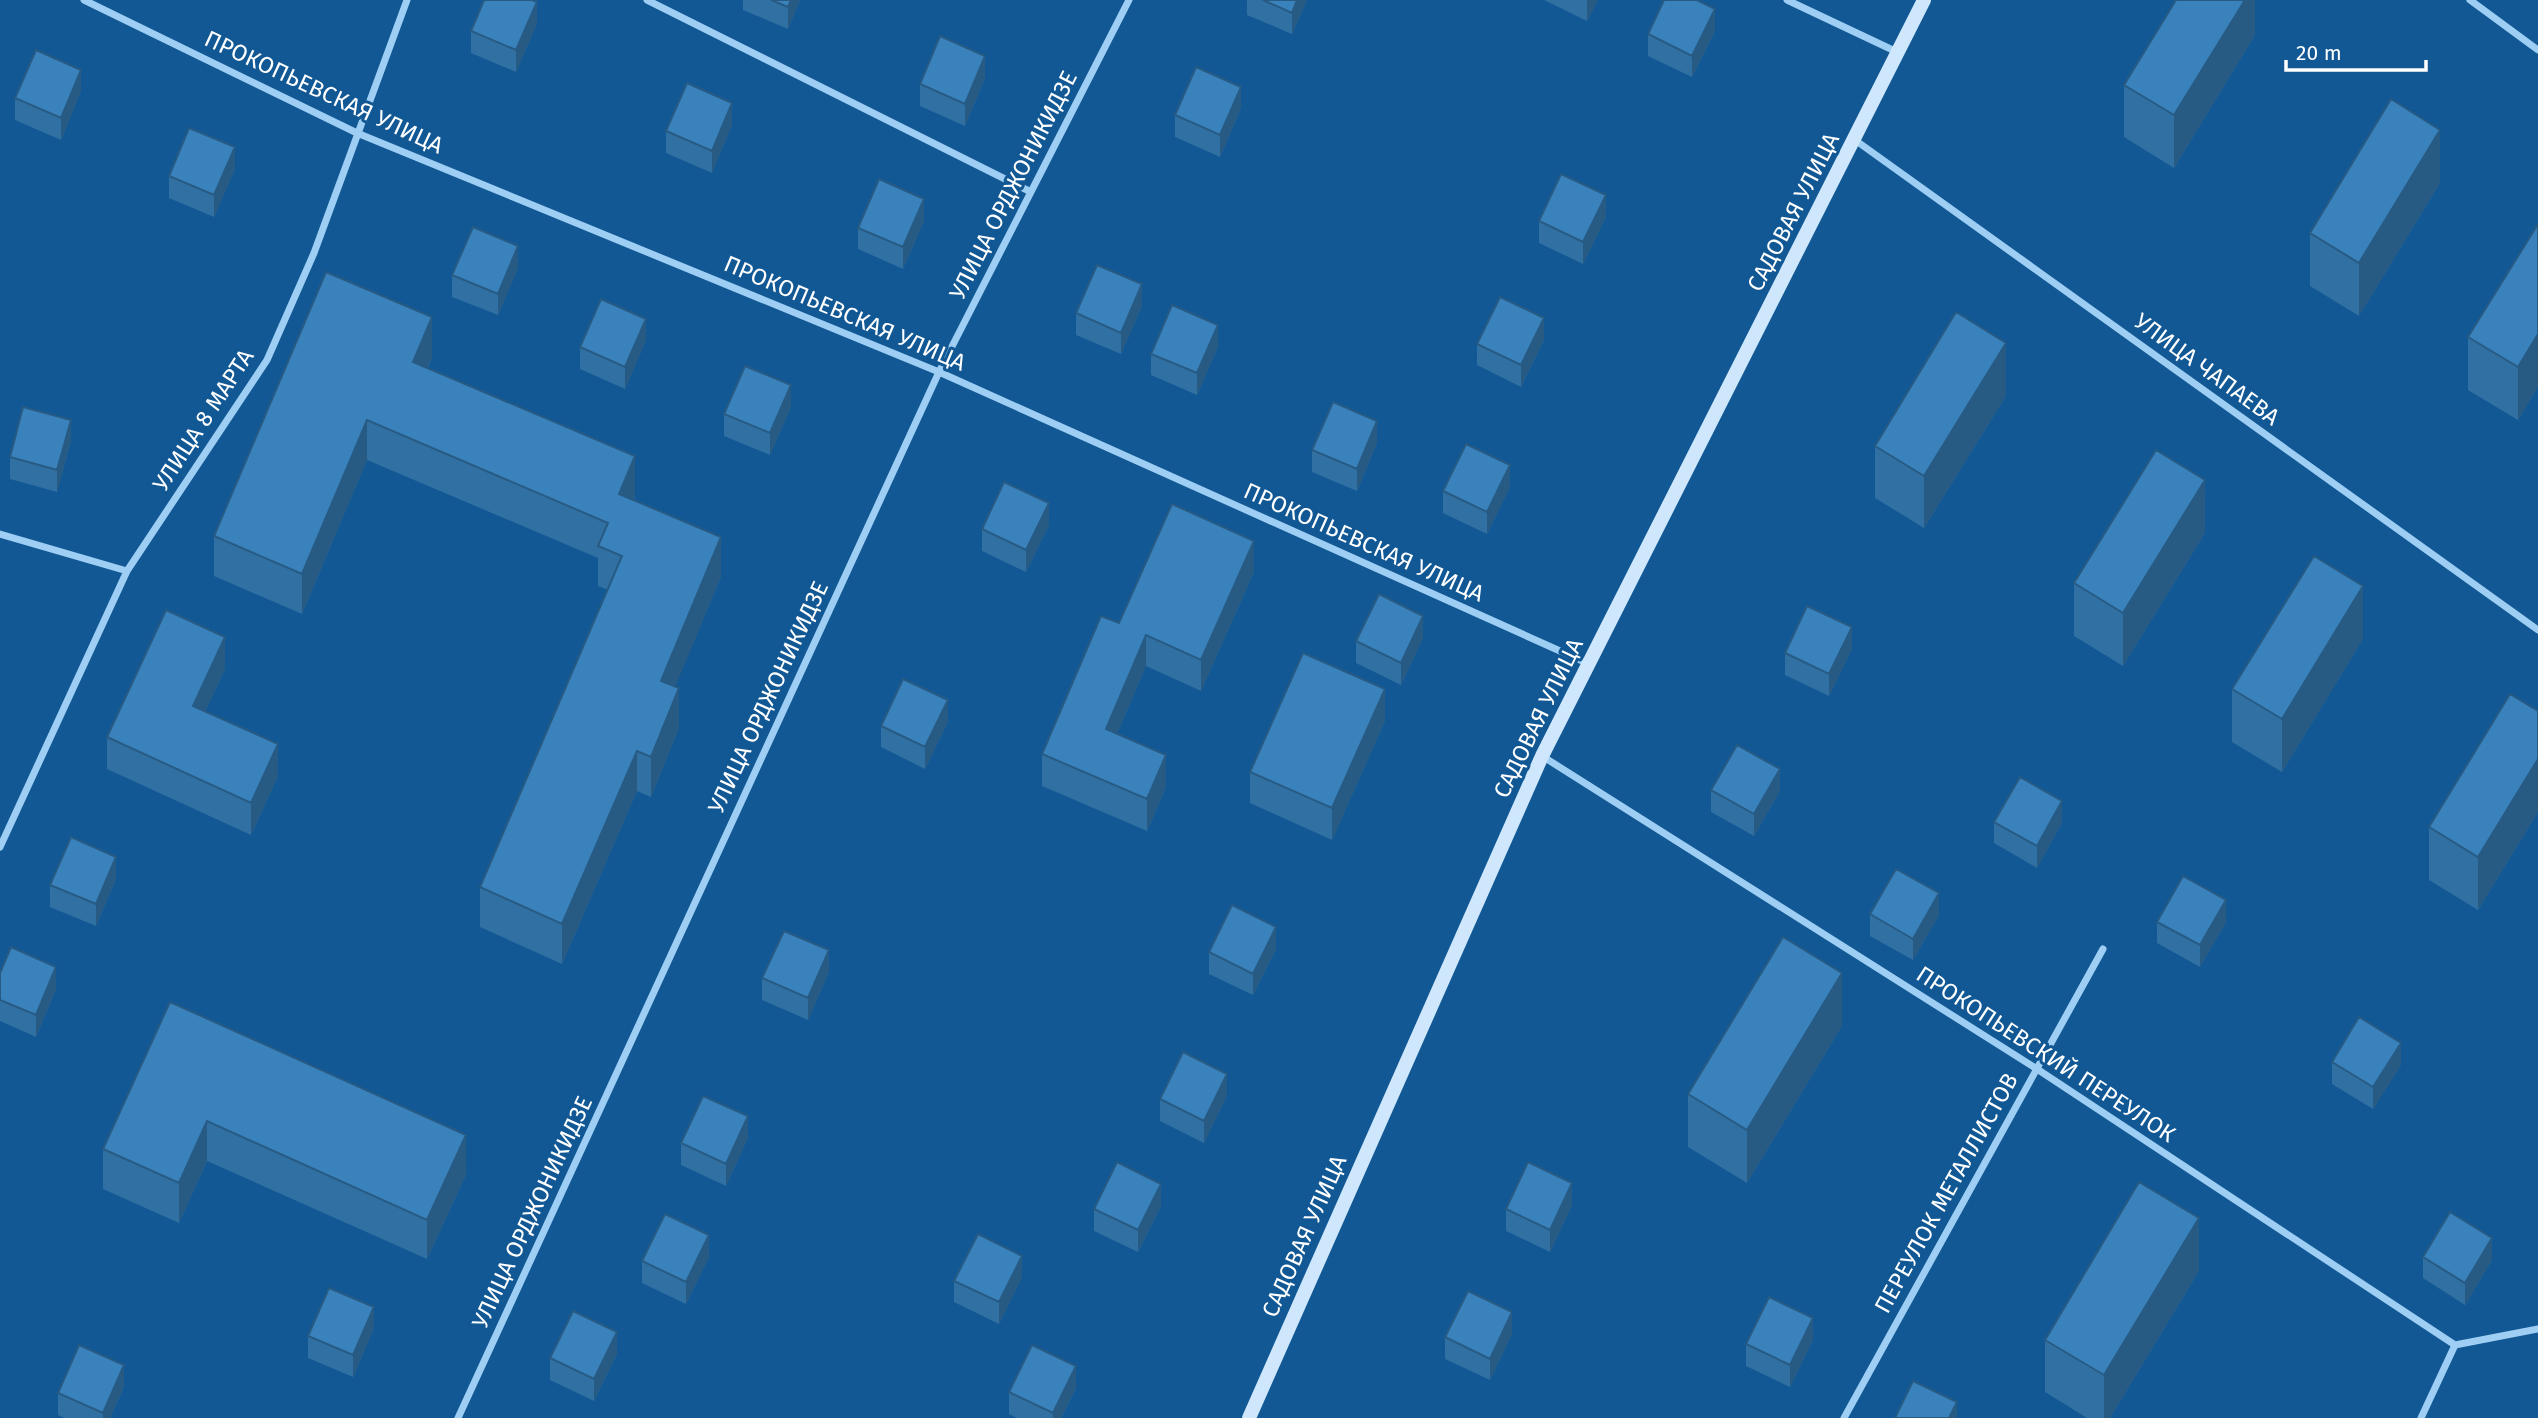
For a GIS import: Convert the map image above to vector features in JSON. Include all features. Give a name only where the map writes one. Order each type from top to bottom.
[{"type":"street","name":"ПРОКОПЬЕВСКАЯ УЛИЦА","points":[[84,0],[357,133],[939,372],[1590,664]]},
{"type":"street","name":"УЛИЦА 8 МАРТА","points":[[0,847],[127,570],[267,360],[314,253],[407,0]]},
{"type":"street","points":[[647,0],[1031,192]]},
{"type":"street","name":"УЛИЦА ОРДЖОНИКИДЗЕ","points":[[458,1418],[939,372],[1129,0]]},
{"type":"street","points":[[1787,0],[1897,53]]},
{"type":"street","name":"САДОВАЯ УЛИЦА","points":[[1249,1418],[1542,756],[1923,0]]},
{"type":"street","points":[[2470,0],[2538,50]]},
{"type":"street","name":"УЛИЦА ЧАПАЕВА","points":[[1854,140],[2538,630]]},
{"type":"street","points":[[0,534],[127,570]]},
{"type":"street","name":"ПРОКОПЬЕВСКИЙ ПЕРЕУЛОК","points":[[1542,756],[2037,1069],[2455,1345]]},
{"type":"street","name":"ПЕРЕУЛОК МЕТАЛЛИСТОВ","points":[[1844,1418],[2103,949]]},
{"type":"street","points":[[2421,1418],[2455,1345],[2538,1329]]},
{"type":"building","points":[[484,0],[537,2],[516,50],[471,31]]},
{"type":"building","points":[[771,0],[791,0],[788,7]]},
{"type":"building","points":[[1263,0],[1297,0],[1292,13]]},
{"type":"building","points":[[1664,0],[1697,0],[1715,9],[1692,56],[1648,34]]},
{"type":"building","points":[[2176,0],[2245,0],[2174,115],[2124,85]]},
{"type":"building","points":[[940,36],[985,56],[965,104],[920,84]]},
{"type":"building","points":[[36,50],[81,70],[61,118],[15,98]]},
{"type":"building","points":[[1196,67],[1241,87],[1220,135],[1175,115]]},
{"type":"building","points":[[687,83],[732,103],[712,151],[666,131]]},
{"type":"building","points":[[2391,99],[2440,130],[2359,263],[2310,233]]},
{"type":"building","points":[[189,128],[235,147],[214,195],[169,176]]},
{"type":"building","points":[[1561,174],[1606,195],[1583,242],[1539,221]]},
{"type":"building","points":[[879,179],[924,199],[903,247],[858,228]]},
{"type":"building","points":[[2538,224],[2538,334],[2518,367],[2468,337]]},
{"type":"building","points":[[473,227],[518,246],[498,294],[452,275]]},
{"type":"building","points":[[1097,265],[1142,284],[1121,333],[1076,313]]},
{"type":"building","points":[[326,272],[432,317],[413,362],[635,456],[619,494],[721,537],[661,681],[679,688],[651,757],[637,751],[562,924],[480,887],[622,556],[598,546],[608,523],[367,420],[302,574],[214,536]]},
{"type":"building","points":[[1500,297],[1544,318],[1521,365],[1477,344]]},
{"type":"building","points":[[601,299],[646,319],[625,367],[580,347]]},
{"type":"building","points":[[1172,305],[1218,325],[1197,373],[1151,354]]},
{"type":"building","points":[[1956,312],[2006,343],[1924,476],[1875,446]]},
{"type":"building","points":[[745,366],[791,385],[770,433],[724,414]]},
{"type":"building","points":[[1333,402],[1377,421],[1357,469],[1312,450]]},
{"type":"building","points":[[23,407],[71,420],[57,470],[10,457]]},
{"type":"building","points":[[1466,444],[1510,465],[1487,512],[1443,491]]},
{"type":"building","points":[[2156,450],[2205,480],[2123,613],[2074,583]]},
{"type":"building","points":[[1004,482],[1049,503],[1026,550],[982,529]]},
{"type":"building","points":[[1172,504],[1254,541],[1201,660],[1146,635],[1106,729],[1166,755],[1147,799],[1042,754],[1101,616],[1119,623]]},
{"type":"building","points":[[2314,556],[2363,586],[2282,719],[2232,689]]},
{"type":"building","points":[[1379,594],[1423,616],[1401,663],[1356,641]]},
{"type":"building","points":[[1807,606],[1852,627],[1829,674],[1785,653]]},
{"type":"building","points":[[166,610],[225,637],[193,706],[278,744],[251,803],[107,737]]},
{"type":"building","points":[[1303,653],[1385,689],[1332,808],[1250,772]]},
{"type":"building","points":[[903,679],[948,700],[925,747],[881,726]]},
{"type":"building","points":[[2510,694],[2538,711],[2538,759],[2478,857],[2429,827]]},
{"type":"building","points":[[1737,745],[1780,769],[1754,814],[1711,790]]},
{"type":"building","points":[[2020,777],[2062,801],[2037,846],[1994,822]]},
{"type":"building","points":[[71,837],[116,857],[96,904],[50,885]]},
{"type":"building","points":[[1896,869],[1939,893],[1913,939],[1870,914]]},
{"type":"building","points":[[2183,876],[2226,900],[2200,945],[2157,922]]},
{"type":"building","points":[[1232,905],[1276,927],[1253,974],[1209,952]]},
{"type":"building","points":[[784,931],[829,950],[808,998],[762,978]]},
{"type":"building","points":[[1783,937],[1842,973],[1747,1130],[1688,1094]]},
{"type":"building","points":[[11,947],[56,967],[36,1015],[0,1000],[0,973]]},
{"type":"building","points":[[170,1002],[466,1135],[427,1220],[207,1121],[179,1183],[103,1149]]},
{"type":"building","points":[[2359,1017],[2401,1043],[2373,1087],[2332,1062]]},
{"type":"building","points":[[1183,1052],[1227,1074],[1204,1121],[1160,1099]]},
{"type":"building","points":[[703,1096],[748,1116],[726,1164],[681,1143]]},
{"type":"building","points":[[1117,1162],[1161,1184],[1138,1230],[1094,1209]]},
{"type":"building","points":[[1528,1162],[1572,1183],[1550,1230],[1506,1209]]},
{"type":"building","points":[[2139,1182],[2199,1218],[2104,1375],[2045,1340]]},
{"type":"building","points":[[2450,1212],[2492,1238],[2465,1283],[2423,1257]]},
{"type":"building","points":[[665,1214],[709,1235],[686,1282],[642,1261]]},
{"type":"building","points":[[978,1234],[1022,1256],[999,1302],[954,1281]]},
{"type":"building","points":[[329,1288],[374,1307],[353,1355],[308,1336]]},
{"type":"building","points":[[1468,1291],[1512,1312],[1490,1359],[1445,1337]]},
{"type":"building","points":[[1769,1297],[1813,1318],[1790,1365],[1746,1344]]},
{"type":"building","points":[[573,1311],[617,1332],[594,1379],[550,1358]]},
{"type":"building","points":[[79,1345],[124,1365],[103,1413],[58,1393]]},
{"type":"building","points":[[1032,1345],[1076,1366],[1053,1413],[1009,1392]]},
{"type":"building","points":[[1913,1381],[1957,1402],[1949,1418],[1895,1418]]}]
